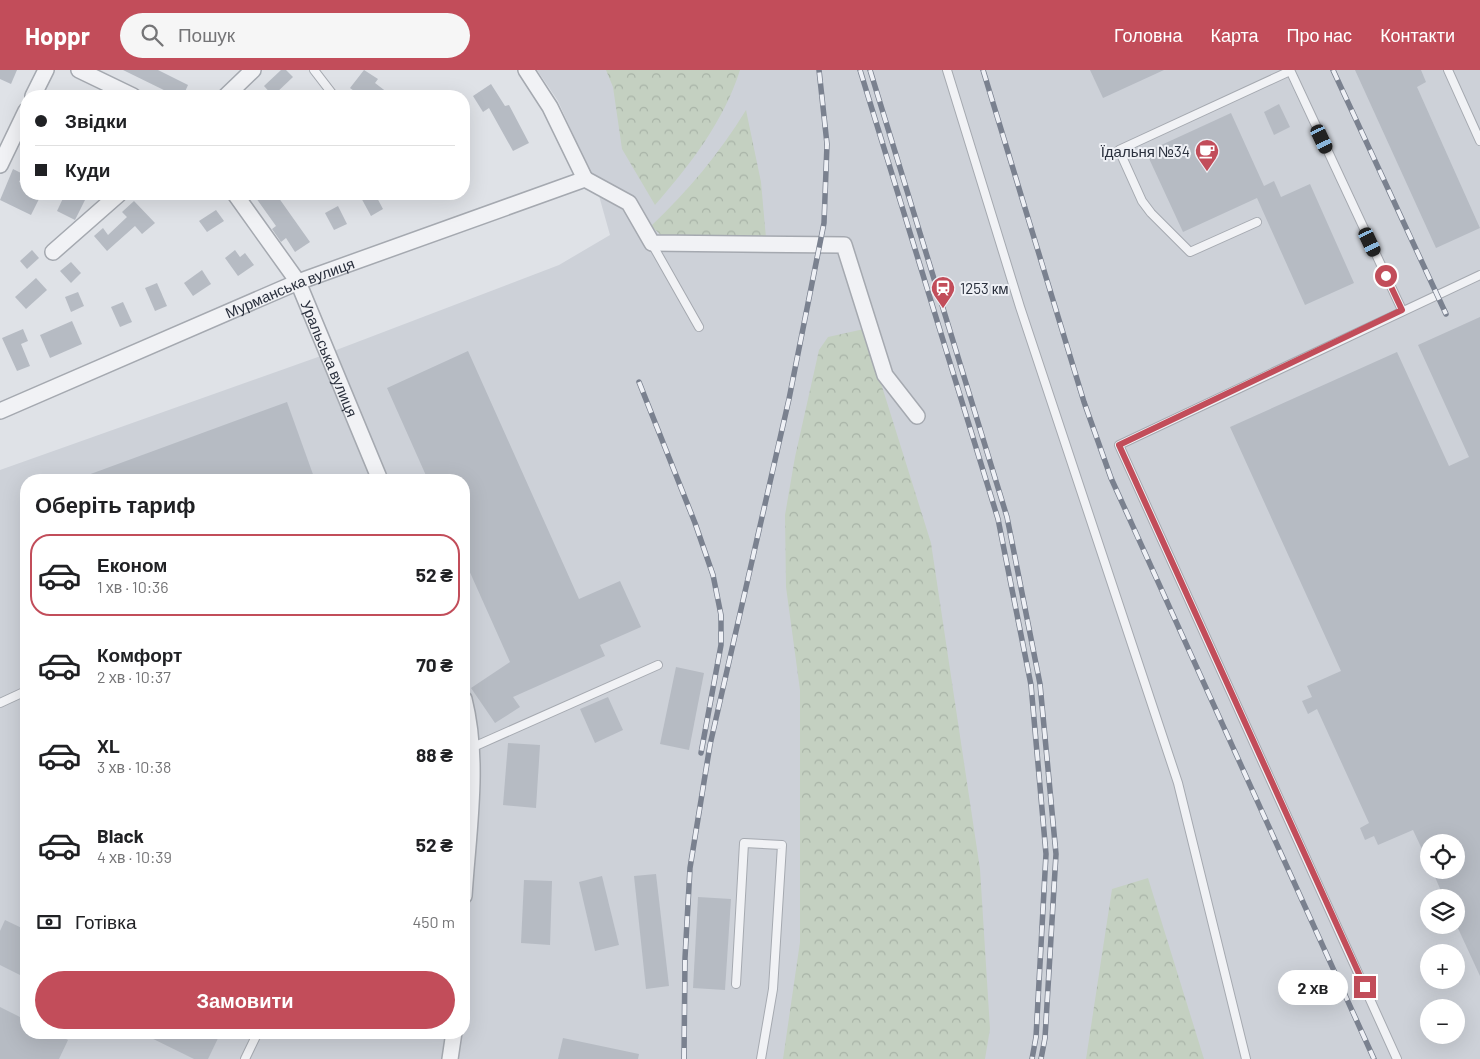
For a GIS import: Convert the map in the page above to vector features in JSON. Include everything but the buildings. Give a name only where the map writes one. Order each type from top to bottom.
[{"type":"street","points":[[36,90],[46,70]]},
{"type":"street","points":[[79,70],[121,90]]},
{"type":"street","points":[[232,90],[253,70]]},
{"type":"street","points":[[526,70],[550,107],[585,179],[629,203],[652,243],[844,245],[884,375],[917,416]]},
{"type":"street","points":[[0,165],[20,123]]},
{"type":"street","name":"Мурманська вулиця","points":[[0,411],[298,282],[585,179]]},
{"type":"street","points":[[53,252],[112,200]]},
{"type":"street","name":"Уральська вулиця","points":[[239,200],[298,282],[378,474]]},
{"type":"street","points":[[470,741],[470,809]]},
{"type":"street","points":[[450,1059],[453,1039]]},
{"type":"lane","points":[[314,70],[329,90]]},
{"type":"lane","points":[[947,70],[1020,307],[1178,783],[1246,1059]]},
{"type":"lane","points":[[1257,222],[1190,252],[1151,213],[1142,201],[1119,150],[1290,70],[1402,310]]},
{"type":"lane","points":[[1448,70],[1480,141]]},
{"type":"lane","points":[[652,243],[699,327]]},
{"type":"lane","points":[[1397,1059],[1119,445],[1402,310],[1480,275]]},
{"type":"lane","points":[[471,748],[658,665]]},
{"type":"lane","points":[[0,703],[20,694]]},
{"type":"lane","points":[[736,984],[744,842],[782,845],[773,989],[761,1059]]},
{"type":"lane","points":[[245,1059],[255,1039]]},
{"type":"shaded area","points":[[537,70],[1480,70],[1480,1059],[0,1059],[0,470],[318,357],[559,265],[610,235],[596,185],[558,101]]},
{"type":"green space","points":[[606,70],[740,70],[725,107],[705,142],[655,205],[622,149],[613,87]]},
{"type":"green space","points":[[746,110],[761,182],[766,238],[661,235],[651,226],[702,171],[725,142]]},
{"type":"green space","points":[[864,329],[931,543],[980,869],[990,1029],[985,1059],[783,1059],[800,942],[800,690],[786,587],[785,515],[795,457],[819,350],[828,337]]},
{"type":"green space","points":[[1148,878],[1204,1059],[1086,1059],[1112,889]]},
{"type":"railway","points":[[684,1059],[685,958],[690,868],[710,745],[789,399],[824,223],[827,144],[819,70]]},
{"type":"railway","points":[[860,70],[998,519],[1031,685],[1046,854],[1036,1037],[1032,1059]]},
{"type":"railway","points":[[870,70],[1007,517],[1040,684],[1056,854],[1045,1038],[1041,1059]]},
{"type":"railway","points":[[983,70],[1084,402],[1111,478],[1374,1059]]},
{"type":"railway","points":[[1333,70],[1446,314]]},
{"type":"railway","points":[[639,382],[695,523],[713,575],[721,615],[721,645],[701,753]]},
{"type":"place","name":"Їдальня №34","points":[[1207,172]]},
{"type":"place","name":"1253 км","points":[[943,309]]},
{"type":"route","points":[[1365,987],[1119,445],[1402,310],[1386,276]]}]
